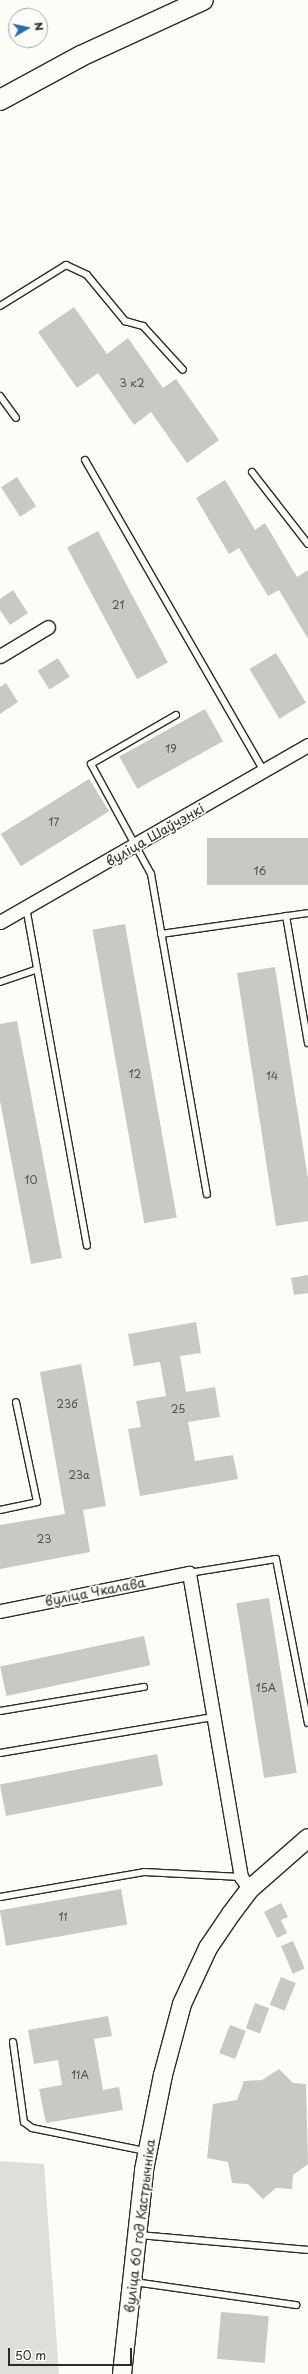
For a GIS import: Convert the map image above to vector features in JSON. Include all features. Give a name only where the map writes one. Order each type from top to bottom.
[{"type":"main road","points":[[0,100],[81,56],[203,0]]},
{"type":"street","points":[[0,656],[48,627]]},
{"type":"street","name":"вуліца Шаўчэнкі","points":[[0,922],[134,847],[308,745]]},
{"type":"street","points":[[189,1573],[213,1717],[246,1883]]},
{"type":"street","name":"вуліца Чкалава","points":[[0,1611],[189,1573]]},
{"type":"street","name":"вуліца 60 год Кастрычніка","points":[[122,2374],[148,2152],[163,2075],[182,2004],[208,1948],[246,1883],[308,1838]]},
{"type":"lane","points":[[0,306],[66,265],[87,275],[126,321],[143,326],[183,370]]},
{"type":"lane","points":[[0,396],[16,418]]},
{"type":"lane","points":[[85,460],[264,771]]},
{"type":"lane","points":[[252,472],[308,544]]},
{"type":"lane","points":[[176,715],[91,764],[134,847],[151,874],[207,1194]]},
{"type":"lane","points":[[26,907],[87,1246]]},
{"type":"lane","points":[[161,934],[308,913]]},
{"type":"lane","points":[[286,916],[308,1043]]},
{"type":"lane","points":[[0,982],[37,969]]},
{"type":"lane","points":[[0,1510],[37,1502],[16,1402]]},
{"type":"lane","points":[[189,1573],[276,1559],[308,1723]]},
{"type":"lane","points":[[0,1711],[144,1687]]},
{"type":"lane","points":[[0,1753],[213,1717]]},
{"type":"lane","points":[[0,1897],[144,1872],[246,1883]]},
{"type":"lane","points":[[13,2042],[24,2122],[32,2128],[148,2152]]},
{"type":"lane","points":[[138,2235],[308,2250]]},
{"type":"lane","points":[[132,2282],[296,2305]]},
{"type":"shaded area","points":[[0,2161],[44,2164],[59,2374],[0,2374]]},
{"type":"building","points":[[74,307],[107,354],[128,338],[163,388],[176,379],[219,440],[187,463],[151,412],[134,425],[98,373],[77,388],[38,332]]},
{"type":"building","points":[[17,477],[36,506],[20,517],[1,487]]},
{"type":"building","points":[[225,480],[255,530],[265,523],[297,577],[308,570],[308,639],[279,590],[268,596],[239,548],[229,554],[196,498]]},
{"type":"building","points":[[98,531],[168,663],[137,679],[67,547]]},
{"type":"building","points":[[13,590],[28,613],[10,625],[0,610],[0,599]]},
{"type":"building","points":[[276,653],[306,703],[279,719],[249,669]]},
{"type":"building","points":[[58,658],[70,677],[49,689],[38,671]]},
{"type":"building","points":[[6,683],[18,702],[0,714],[0,687]]},
{"type":"building","points":[[205,709],[223,741],[137,789],[119,757]]},
{"type":"building","points":[[89,779],[109,811],[21,866],[1,834]]},
{"type":"building","points":[[207,838],[308,838],[308,885],[207,885]]},
{"type":"building","points":[[125,924],[177,1217],[144,1223],[93,930]]},
{"type":"building","points":[[275,967],[308,1179],[308,1221],[276,1226],[237,973]]},
{"type":"building","points":[[17,1021],[62,1258],[31,1264],[0,1101],[0,1024]]},
{"type":"building","points":[[308,1275],[308,1293],[294,1295],[291,1278]]},
{"type":"building","points":[[196,1322],[201,1353],[180,1356],[186,1392],[215,1387],[220,1417],[188,1422],[195,1461],[233,1455],[238,1479],[140,1496],[128,1429],[141,1427],[136,1401],[166,1396],[160,1362],[134,1366],[128,1334]]},
{"type":"building","points":[[81,1364],[106,1506],[83,1510],[90,1552],[0,1569],[0,1525],[65,1514],[40,1372]]},
{"type":"building","points":[[269,1598],[297,1773],[264,1778],[236,1603]]},
{"type":"building","points":[[144,1636],[150,1665],[6,1696],[0,1667]]},
{"type":"building","points":[[157,1754],[163,1785],[6,1816],[0,1785]]},
{"type":"building","points":[[121,1889],[127,1924],[6,1946],[0,1910]]},
{"type":"building","points":[[281,1903],[288,1917],[281,1920],[287,1933],[277,1938],[264,1912]]},
{"type":"building","points":[[293,1941],[305,1969],[293,1974],[281,1946]]},
{"type":"building","points":[[281,1977],[296,1983],[285,2011],[270,2005]]},
{"type":"building","points":[[255,2003],[269,2008],[260,2034],[246,2028]]},
{"type":"building","points":[[108,2016],[112,2036],[94,2039],[103,2090],[119,2087],[123,2110],[46,2123],[39,2089],[62,2085],[58,2060],[34,2064],[28,2030]]},
{"type":"building","points":[[230,2025],[246,2031],[235,2059],[219,2053]]},
{"type":"building","points":[[279,2069],[293,2083],[306,2084],[308,2164],[293,2175],[292,2189],[276,2188],[263,2199],[248,2184],[232,2183],[228,2162],[207,2158],[213,2104],[237,2100],[244,2081],[262,2080]]},
{"type":"building","points":[[221,2312],[269,2316],[265,2363],[217,2359]]}]
